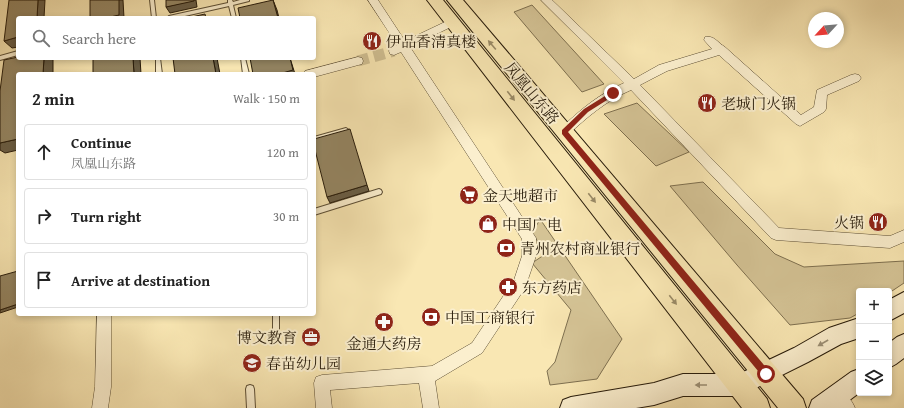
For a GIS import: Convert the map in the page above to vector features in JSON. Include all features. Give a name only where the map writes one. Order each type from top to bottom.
[{"type":"main road","name":"凤凰山东路","points":[[435,0],[758,408]]},
{"type":"main road","name":"凤凰山东路","points":[[454,0],[794,408]]},
{"type":"main road","points":[[892,309],[904,302]]},
{"type":"main road","points":[[571,408],[654,394],[683,385],[740,385],[766,374],[836,335],[856,329]]},
{"type":"main road","points":[[892,354],[904,344]]},
{"type":"main road","points":[[835,404],[856,383]]},
{"type":"street","points":[[324,408],[322,383],[434,374],[477,348],[520,283],[529,256],[529,238],[399,49],[373,0]]},
{"type":"street","points":[[546,0],[632,84],[776,234],[890,242],[904,236]]},
{"type":"street","points":[[399,49],[428,33],[453,22]]},
{"type":"street","points":[[709,40],[800,121],[820,109],[821,93],[855,78]]},
{"type":"street","points":[[564,132],[586,110],[613,93],[663,68],[721,50]]},
{"type":"street","points":[[316,72],[358,61]]},
{"type":"street","points":[[100,408],[103,387],[104,316]]},
{"type":"street","points":[[426,374],[431,408]]},
{"type":"lane","points":[[152,0],[154,16]]},
{"type":"lane","points":[[177,16],[230,2],[247,0]]},
{"type":"lane","points":[[230,2],[234,16]]},
{"type":"lane","points":[[0,58],[16,54]]},
{"type":"lane","points":[[158,60],[159,72]]},
{"type":"lane","points":[[243,60],[246,72]]},
{"type":"lane","points":[[316,138],[346,130]]},
{"type":"lane","points":[[316,211],[379,192]]},
{"type":"lane","points":[[276,316],[276,332]]},
{"type":"lane","points":[[250,389],[251,408]]},
{"type":"shaded area","points":[[532,5],[604,84],[582,92],[514,12]]},
{"type":"shaded area","points":[[637,103],[689,152],[656,166],[604,114]]},
{"type":"shaded area","points":[[703,182],[775,254],[804,267],[904,261],[904,283],[892,291],[892,288],[856,288],[856,315],[850,318],[790,325],[670,186]]},
{"type":"shaded area","points":[[540,219],[622,339],[597,379],[550,385],[547,371],[555,362],[571,310],[532,263],[547,253],[532,234]]},
{"type":"building","points":[[9,0],[38,0],[37,16],[16,16],[16,38],[4,41]]},
{"type":"building","points":[[90,0],[119,0],[119,15],[90,16]]},
{"type":"building","points":[[166,0],[194,0],[194,1],[166,7]]},
{"type":"building","points":[[273,0],[277,16],[240,16],[238,8]]},
{"type":"building","points":[[16,57],[16,60],[44,60],[43,72],[16,72],[16,139],[0,143],[0,91],[4,60]]},
{"type":"building","points":[[93,60],[133,60],[134,72],[93,72]]},
{"type":"building","points":[[173,60],[213,60],[216,72],[175,72]]},
{"type":"building","points":[[250,60],[290,60],[293,70],[286,72],[253,72]]},
{"type":"building","points":[[350,129],[367,185],[327,197],[316,154],[316,138]]},
{"type":"building","points":[[16,272],[16,305],[0,310],[0,276]]},
{"type":"tunnel","points":[[358,61],[394,51]]},
{"type":"place","name":"伊品香清真楼","points":[[372,41]]},
{"type":"place","name":"老城门火锅","points":[[707,103]]},
{"type":"place","name":"金天地超市","points":[[469,195]]},
{"type":"place","name":"火锅","points":[[878,222]]},
{"type":"place","name":"中国广电","points":[[488,224]]},
{"type":"place","name":"青州农村商业银行","points":[[506,248]]},
{"type":"place","name":"东方药店","points":[[508,287]]},
{"type":"place","name":"中国工商银行","points":[[431,317]]},
{"type":"place","name":"金通大药房","points":[[384,322]]},
{"type":"place","name":"博文教育","points":[[311,337]]},
{"type":"place","name":"春苗幼儿园","points":[[252,363]]},
{"type":"route","points":[[613,93],[586,110],[564,132],[766,374]]}]
